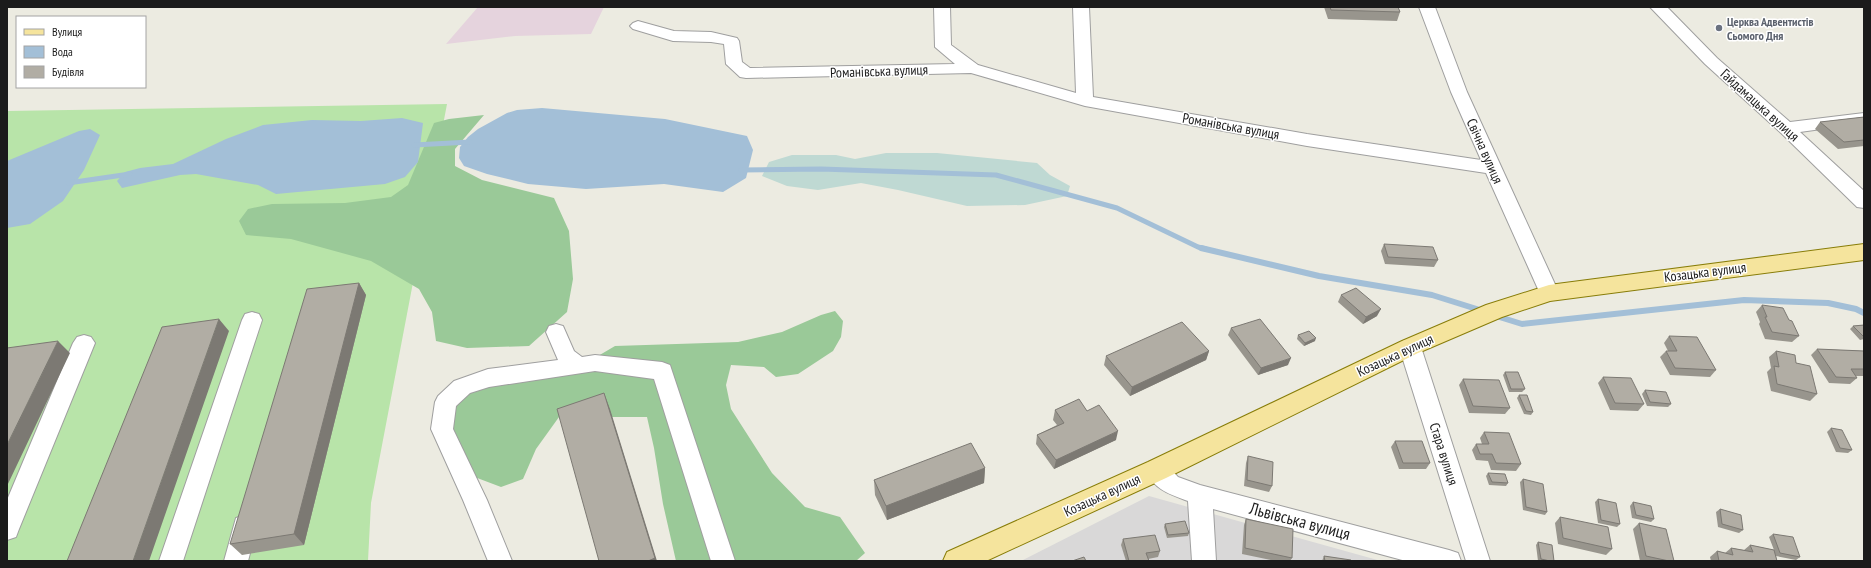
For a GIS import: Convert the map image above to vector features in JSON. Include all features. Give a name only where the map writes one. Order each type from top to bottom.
[{"type":"main road","name":"Козацька вулиця","points":[[957,561],[1157,470],[1410,347],[1486,315],[1549,293],[1864,252]]},
{"type":"street","name":"Романівська вулиця","points":[[942,7],[943,47],[972,68]]},
{"type":"street","points":[[1081,7],[1085,100]]},
{"type":"street","name":"Свічна вулиця","points":[[1426,7],[1459,92],[1549,293]]},
{"type":"street","name":"Гайдамацька вулиця","points":[[1658,7],[1711,61],[1786,128],[1864,202]]},
{"type":"street","name":"Романівська вулиця","points":[[638,26],[673,36],[711,36],[731,42],[734,64],[746,73],[785,74],[972,68],[1085,100],[1307,140],[1493,168]]},
{"type":"street","points":[[1786,128],[1864,118]]},
{"type":"street","points":[[172,561],[252,320]]},
{"type":"street","points":[[556,332],[566,356],[578,366]]},
{"type":"street","points":[[7,529],[84,343]]},
{"type":"street","name":"Стара вулиця","points":[[1410,347],[1478,561]]},
{"type":"street","points":[[500,561],[475,500],[442,429],[446,402],[462,387],[488,378],[595,363],[662,371],[723,561]]},
{"type":"street","name":"Львівська вулиця","points":[[1157,470],[1170,484],[1200,495],[1449,561]]},
{"type":"street","points":[[1200,495],[1204,561]]},
{"type":"street","points":[[236,561],[249,508]]},
{"type":"shaded area","points":[[478,7],[604,7],[591,34],[515,36],[446,44]]},
{"type":"shaded area","points":[[886,153],[937,153],[1037,163],[1050,175],[1070,186],[1067,196],[1025,205],[967,206],[861,183],[818,190],[787,186],[762,176],[769,162],[792,155],[836,155],[855,159]]},
{"type":"shaded area","points":[[1149,496],[1381,561],[1021,561]]},
{"type":"green space","points":[[447,104],[371,503],[368,561],[7,561],[7,111]]},
{"type":"green space","points":[[484,115],[455,149],[455,166],[482,180],[554,198],[569,231],[573,279],[567,312],[529,346],[467,348],[436,341],[432,312],[419,289],[371,261],[291,239],[246,235],[239,221],[248,209],[272,204],[345,203],[391,197],[408,185],[434,123],[449,119]]},
{"type":"green space","points":[[835,311],[843,321],[841,337],[833,351],[798,374],[776,377],[764,367],[731,365],[726,385],[731,409],[772,473],[805,507],[840,517],[865,553],[856,561],[676,561],[663,504],[654,448],[647,417],[559,417],[536,449],[523,479],[501,487],[464,473],[450,424],[459,398],[497,382],[598,356],[615,346],[738,342],[782,332],[821,315]]},
{"type":"water","points":[[542,108],[665,119],[747,136],[753,150],[746,178],[723,192],[664,184],[586,189],[528,184],[487,174],[464,166],[459,158],[460,147],[468,137],[478,129],[507,113],[517,110]]},
{"type":"water","points":[[402,118],[423,123],[418,162],[405,177],[385,184],[276,194],[258,185],[196,174],[180,175],[122,188],[117,181],[125,172],[140,168],[173,164],[226,139],[263,125],[312,120],[361,121]]},
{"type":"water","points":[[90,129],[100,135],[84,170],[63,201],[30,224],[7,228],[7,161],[79,131]]},
{"type":"building","points":[[1330,7],[1398,7],[1400,12],[1331,10]]},
{"type":"building","points":[[1864,117],[1864,140],[1844,142],[1820,122]]},
{"type":"building","points":[[1384,244],[1433,247],[1438,260],[1388,257]]},
{"type":"building","points":[[359,283],[294,534],[230,544],[307,289]]},
{"type":"building","points":[[1356,288],[1381,309],[1366,317],[1341,295]]},
{"type":"building","points":[[1762,305],[1783,308],[1789,320],[1792,321],[1799,336],[1772,332],[1765,317],[1767,317]]},
{"type":"building","points":[[219,319],[133,561],[67,561],[162,327]]},
{"type":"building","points":[[1260,319],[1291,358],[1261,368],[1231,328]]},
{"type":"building","points":[[1182,322],[1209,351],[1132,387],[1106,356]]},
{"type":"building","points":[[1864,325],[1864,336],[1853,326]]},
{"type":"building","points":[[1309,331],[1316,338],[1305,343],[1298,335]]},
{"type":"building","points":[[1669,336],[1697,337],[1716,370],[1675,368],[1666,351],[1677,351]]},
{"type":"building","points":[[58,341],[7,445],[7,348]]},
{"type":"building","points":[[1817,349],[1864,351],[1864,369],[1851,369],[1857,378],[1836,377]]},
{"type":"building","points":[[1776,351],[1795,355],[1796,363],[1810,366],[1817,394],[1777,384],[1774,366],[1779,367]]},
{"type":"building","points":[[1505,372],[1518,372],[1525,389],[1511,389]]},
{"type":"building","points":[[1603,377],[1631,378],[1644,404],[1615,403]]},
{"type":"building","points":[[1463,379],[1499,380],[1510,408],[1473,406]]},
{"type":"building","points":[[1645,390],[1666,392],[1671,404],[1650,402]]},
{"type":"building","points":[[604,393],[655,558],[648,561],[599,561],[557,409]]},
{"type":"building","points":[[1519,395],[1527,395],[1533,412],[1526,411]]},
{"type":"building","points":[[1079,399],[1087,411],[1099,405],[1118,431],[1056,460],[1037,435],[1064,423],[1055,410]]},
{"type":"building","points":[[1831,428],[1842,430],[1852,450],[1840,448]]},
{"type":"building","points":[[1484,432],[1509,433],[1521,464],[1496,463],[1492,454],[1480,454],[1476,444],[1489,444]]},
{"type":"building","points":[[1395,441],[1422,441],[1430,463],[1403,463]]},
{"type":"building","points":[[971,443],[985,468],[886,506],[874,480]]},
{"type":"building","points":[[1248,456],[1273,462],[1272,486],[1247,480]]},
{"type":"building","points":[[1488,473],[1505,474],[1508,483],[1492,482]]},
{"type":"building","points":[[1523,479],[1543,484],[1547,512],[1526,507]]},
{"type":"building","points":[[1598,499],[1616,503],[1620,524],[1601,520]]},
{"type":"building","points":[[1633,502],[1651,506],[1654,519],[1636,515]]},
{"type":"building","points":[[1720,509],[1741,515],[1743,530],[1722,524]]},
{"type":"building","points":[[1560,517],[1608,527],[1612,549],[1563,538]]},
{"type":"building","points":[[1246,519],[1293,529],[1292,558],[1245,548]]},
{"type":"building","points":[[1185,521],[1189,533],[1168,535],[1165,524]]},
{"type":"building","points":[[1639,523],[1666,529],[1674,561],[1646,556]]},
{"type":"building","points":[[1773,534],[1793,537],[1800,557],[1780,553]]},
{"type":"building","points":[[1155,535],[1160,551],[1146,553],[1149,561],[1129,561],[1123,539]]},
{"type":"building","points":[[1538,542],[1552,545],[1554,561],[1541,559]]},
{"type":"building","points":[[1750,545],[1774,550],[1777,561],[1719,561],[1717,551],[1733,555],[1731,548],[1753,552]]},
{"type":"building","points":[[1324,556],[1351,560],[1351,561],[1325,561]]},
{"type":"building","points":[[1084,557],[1086,561],[1072,561]]},
{"type":"waterway","points":[[414,145],[470,142]]},
{"type":"waterway","points":[[741,170],[821,169],[996,175],[1117,208],[1198,247],[1206,249]]},
{"type":"waterway","points":[[68,183],[130,174]]},
{"type":"waterway","points":[[1201,248],[1319,276],[1432,295],[1483,311]]},
{"type":"waterway","points":[[1493,315],[1522,324],[1744,300],[1828,303],[1856,309],[1864,313]]},
{"type":"place","name":"Церква Адвентистiв Сьомого Дня","points":[[1719,28]]}]
